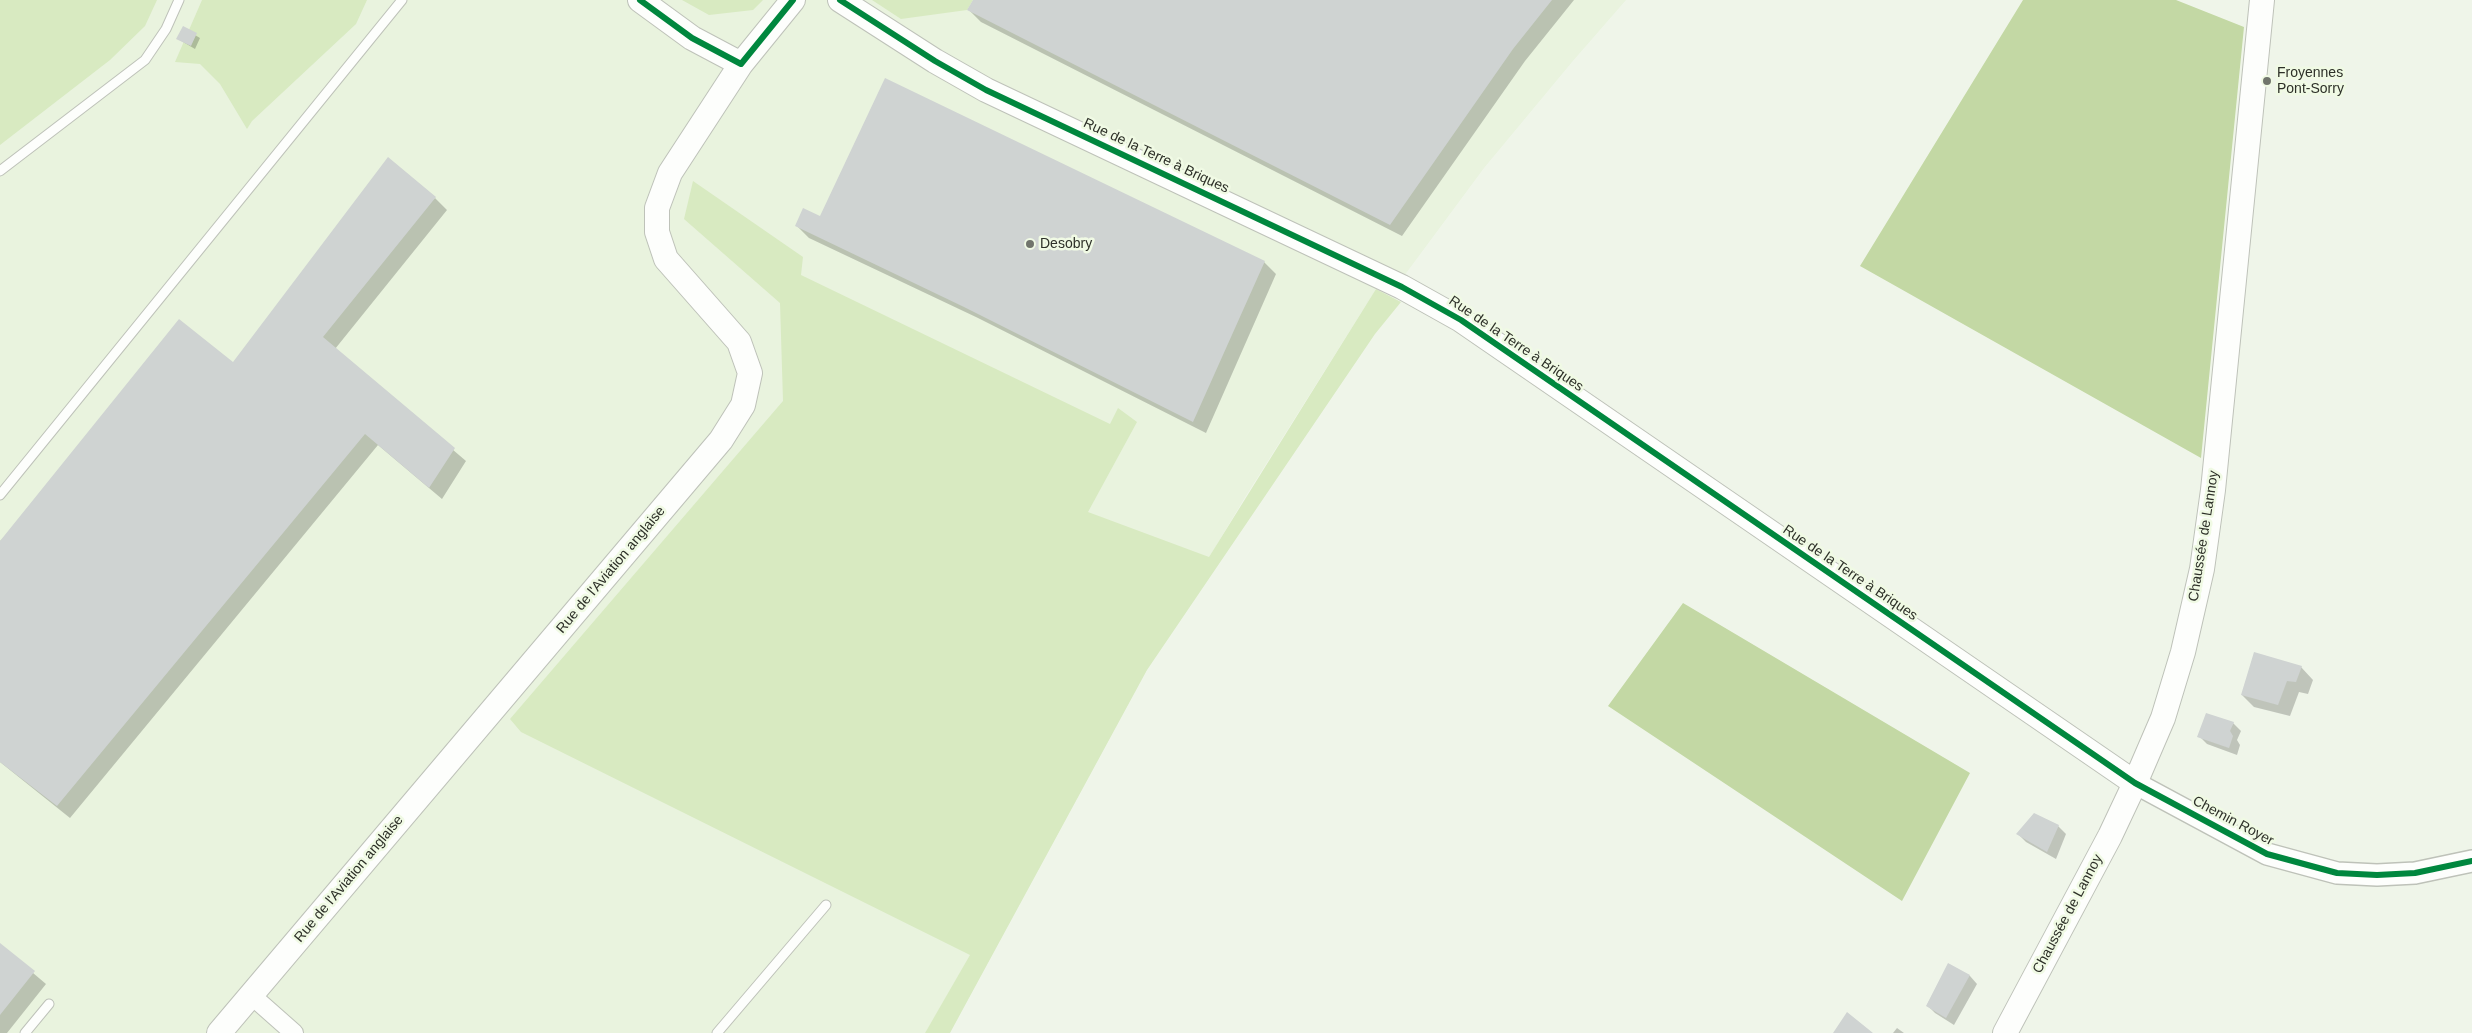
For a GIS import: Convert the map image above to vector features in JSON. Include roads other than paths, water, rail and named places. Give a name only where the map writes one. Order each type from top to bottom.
[{"type":"main road","points":[[640,0],[692,38],[741,64],[793,0]]},
{"type":"main road","name":"Rue de la Terre à Briques","points":[[840,0],[935,61],[986,90],[1402,286],[1460,320],[2135,784]]},
{"type":"main road","name":"Chaussée de Lannoy","points":[[2006,1033],[2110,836],[2135,784],[2163,718],[2183,652],[2202,569],[2213,490],[2262,0]]},
{"type":"main road","name":"Rue de l'Aviation anglaise","points":[[219,1033],[721,440],[743,405],[750,372],[739,342],[666,258],[657,232],[657,208],[670,172],[741,64]]},
{"type":"street","name":"Chemin Royer","points":[[2135,784],[2267,854],[2318,869],[2337,873],[2376,876],[2415,873],[2472,861]]},
{"type":"street","points":[[250,995],[294,1033]]},
{"type":"lane","points":[[0,171],[145,60],[166,29],[179,0]]},
{"type":"lane","points":[[0,495],[402,0]]},
{"type":"lane","points":[[717,1033],[826,906]]},
{"type":"lane","points":[[26,1033],[49,1004]]},
{"type":"place","name":"Froyennes Pont-Sorry","points":[[2267,81]]},
{"type":"place","name":"Desobry","points":[[1030,244]]}]
